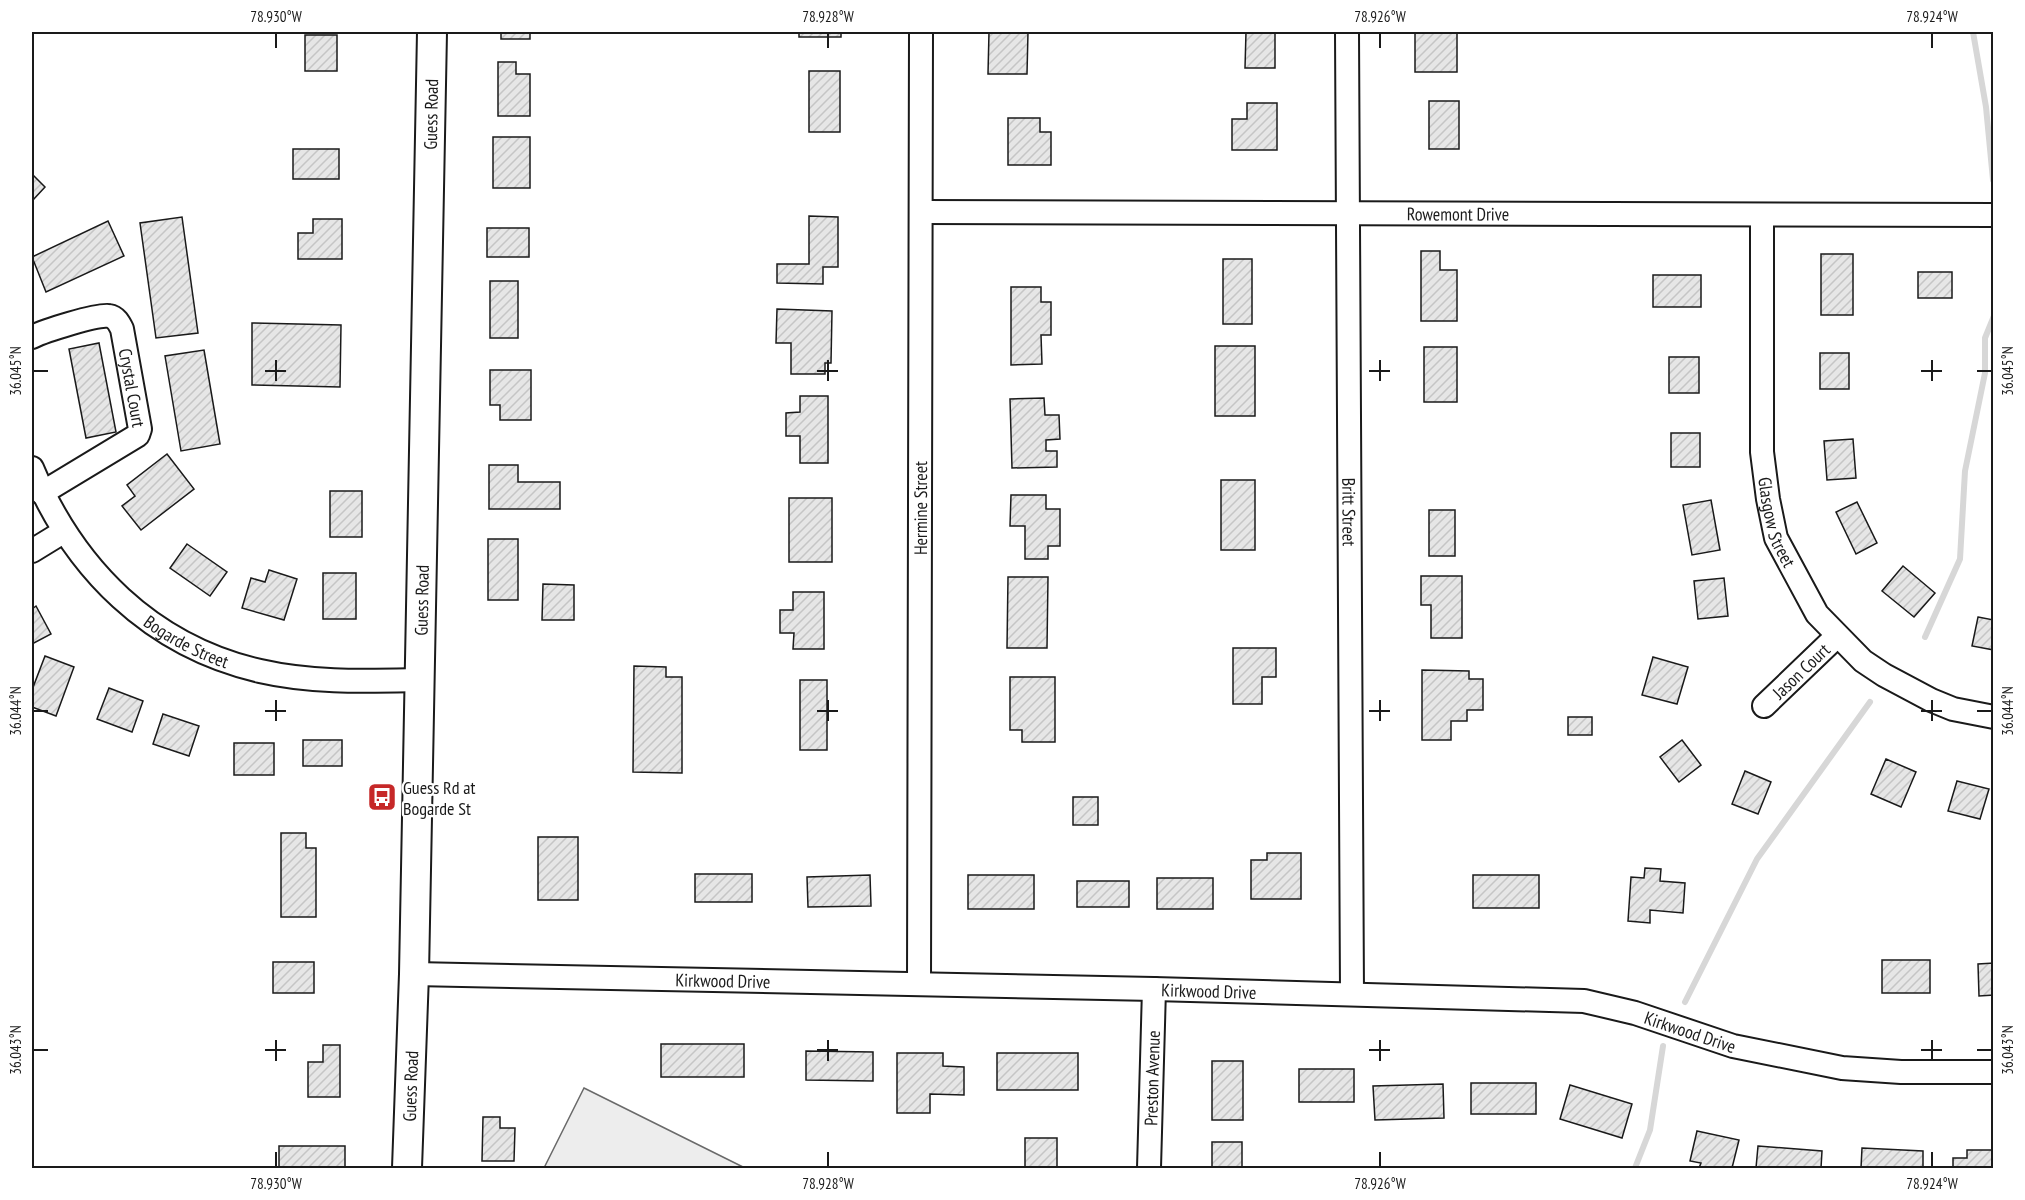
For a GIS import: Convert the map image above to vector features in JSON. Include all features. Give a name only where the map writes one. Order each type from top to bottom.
[{"type":"main road","name":"Guess Road","points":[[407,1168],[414,974],[432,32]]},
{"type":"street","name":"Hermine Street","points":[[919,984],[921,32]]},
{"type":"street","name":"Britt Street","points":[[1347,32],[1352,993]]},
{"type":"street","name":"Rowemont Drive","points":[[921,212],[1994,215]]},
{"type":"street","name":"Glasgow Street","points":[[1762,215],[1762,452],[1776,538],[1809,601],[1837,636],[1877,670],[1921,695],[1953,709],[1994,717]]},
{"type":"street","name":"Crystal Court","points":[[32,337],[98,318],[110,316],[117,320],[122,328],[140,429],[138,435],[42,493]]},
{"type":"street","name":"Bogarde Street","points":[[32,468],[42,493],[63,532],[103,582],[132,608],[166,631],[224,660],[262,671],[303,678],[419,680]]},
{"type":"street","points":[[32,551],[63,532]]},
{"type":"street","name":"Jason Court","points":[[1764,706],[1837,636]]},
{"type":"street","name":"Kirkwood Drive","points":[[414,974],[1154,988],[1584,1001],[1635,1013],[1733,1046],[1808,1062],[1901,1072],[1994,1072]]},
{"type":"street","name":"Preston Avenue","points":[[1149,1168],[1154,988]]},
{"type":"shaded area","points":[[584,1088],[745,1168],[544,1168]]},
{"type":"building","points":[[501,32],[530,32],[530,39],[501,39]]},
{"type":"building","points":[[799,32],[841,32],[841,37],[799,37]]},
{"type":"building","points":[[989,32],[1028,32],[1027,74],[988,74]]},
{"type":"building","points":[[1246,32],[1275,32],[1275,68],[1245,68]]},
{"type":"building","points":[[1415,32],[1457,32],[1457,72],[1415,72]]},
{"type":"building","points":[[305,35],[337,35],[337,71],[305,71]]},
{"type":"building","points":[[498,62],[516,62],[516,74],[530,74],[530,116],[498,116]]},
{"type":"building","points":[[809,71],[840,71],[840,132],[809,132]]},
{"type":"building","points":[[1429,101],[1459,101],[1459,149],[1429,149]]},
{"type":"building","points":[[1247,103],[1277,103],[1277,150],[1232,150],[1232,119],[1247,119]]},
{"type":"building","points":[[1008,118],[1040,118],[1040,132],[1051,132],[1051,165],[1008,165]]},
{"type":"building","points":[[493,137],[530,137],[530,188],[493,188]]},
{"type":"building","points":[[293,149],[339,149],[339,179],[293,179]]},
{"type":"building","points":[[32,174],[45,187],[32,201]]},
{"type":"building","points":[[809,216],[838,217],[838,267],[823,267],[823,284],[777,283],[777,264],[809,264]]},
{"type":"building","points":[[182,217],[198,333],[156,338],[140,223]]},
{"type":"building","points":[[313,219],[342,219],[342,259],[298,259],[298,233],[313,233]]},
{"type":"building","points":[[108,221],[124,256],[46,292],[32,257]]},
{"type":"building","points":[[487,228],[529,228],[529,257],[487,257]]},
{"type":"building","points":[[1421,251],[1440,251],[1440,270],[1457,270],[1457,321],[1421,321]]},
{"type":"building","points":[[1821,254],[1853,254],[1853,315],[1821,315]]},
{"type":"building","points":[[1223,259],[1252,259],[1252,324],[1223,324]]},
{"type":"building","points":[[1918,272],[1952,272],[1952,298],[1918,298]]},
{"type":"building","points":[[1653,275],[1701,275],[1701,307],[1653,307]]},
{"type":"building","points":[[490,281],[518,281],[518,338],[490,338]]},
{"type":"building","points":[[1011,287],[1041,287],[1041,302],[1051,302],[1051,335],[1041,335],[1042,364],[1011,365]]},
{"type":"building","points":[[777,309],[832,311],[831,363],[825,363],[825,374],[791,374],[791,343],[776,343]]},
{"type":"building","points":[[252,323],[341,325],[340,387],[252,385]]},
{"type":"building","points":[[99,343],[116,432],[86,438],[69,349]]},
{"type":"building","points":[[1215,346],[1255,346],[1255,416],[1215,416]]},
{"type":"building","points":[[1424,347],[1457,347],[1457,402],[1424,402]]},
{"type":"building","points":[[204,350],[220,444],[181,451],[165,356]]},
{"type":"building","points":[[1820,353],[1849,353],[1849,389],[1820,389]]},
{"type":"building","points":[[1669,357],[1699,357],[1699,393],[1669,393]]},
{"type":"building","points":[[490,370],[531,370],[531,420],[500,420],[500,405],[490,405]]},
{"type":"building","points":[[800,396],[828,396],[828,463],[800,463],[800,436],[786,436],[786,413],[800,412]]},
{"type":"building","points":[[1044,398],[1045,415],[1059,415],[1060,439],[1046,440],[1046,451],[1057,451],[1057,467],[1012,468],[1010,399]]},
{"type":"building","points":[[1671,433],[1700,433],[1700,467],[1671,467]]},
{"type":"building","points":[[1853,439],[1856,478],[1827,480],[1824,441]]},
{"type":"building","points":[[167,454],[194,489],[141,530],[122,506],[135,496],[127,485]]},
{"type":"building","points":[[489,465],[518,465],[518,482],[560,482],[560,509],[489,509]]},
{"type":"building","points":[[1221,480],[1255,480],[1255,550],[1221,550]]},
{"type":"building","points":[[330,491],[362,491],[362,537],[330,537]]},
{"type":"building","points":[[1011,495],[1046,495],[1046,509],[1060,509],[1060,546],[1048,546],[1048,559],[1025,559],[1025,526],[1010,526]]},
{"type":"building","points":[[789,498],[832,498],[832,562],[789,562]]},
{"type":"building","points":[[1711,500],[1720,550],[1692,555],[1683,505]]},
{"type":"building","points":[[1857,502],[1877,543],[1856,554],[1836,512]]},
{"type":"building","points":[[1429,510],[1455,510],[1455,556],[1429,556]]},
{"type":"building","points":[[488,539],[518,539],[518,600],[488,600]]},
{"type":"building","points":[[187,544],[227,572],[210,596],[170,568]]},
{"type":"building","points":[[1903,566],[1935,593],[1914,617],[1882,591]]},
{"type":"building","points":[[269,570],[297,579],[284,620],[242,608],[251,578],[265,582]]},
{"type":"building","points":[[323,573],[356,573],[356,619],[323,619]]},
{"type":"building","points":[[1421,576],[1462,576],[1462,638],[1431,638],[1431,605],[1421,605]]},
{"type":"building","points":[[1008,577],[1048,577],[1047,648],[1007,648]]},
{"type":"building","points":[[1724,578],[1728,616],[1698,619],[1694,581]]},
{"type":"building","points":[[543,584],[574,585],[574,620],[542,620]]},
{"type":"building","points":[[793,592],[824,592],[824,649],[793,649],[794,633],[780,633],[780,610],[793,610]]},
{"type":"building","points":[[36,606],[51,634],[32,644],[32,609]]},
{"type":"building","points":[[1978,617],[1994,620],[1994,650],[1972,646]]},
{"type":"building","points":[[1233,648],[1276,648],[1276,677],[1262,677],[1262,704],[1233,704]]},
{"type":"building","points":[[45,656],[74,667],[56,716],[32,707],[32,690]]},
{"type":"building","points":[[1653,657],[1688,667],[1677,704],[1642,695]]},
{"type":"building","points":[[634,666],[666,667],[666,677],[682,677],[682,773],[633,772]]},
{"type":"building","points":[[1422,670],[1469,671],[1469,679],[1483,679],[1483,710],[1467,710],[1467,721],[1451,721],[1451,740],[1422,740]]},
{"type":"building","points":[[1010,677],[1055,677],[1055,742],[1022,742],[1022,730],[1010,730]]},
{"type":"building","points":[[800,680],[827,680],[827,750],[800,750]]},
{"type":"building","points":[[109,688],[143,701],[132,732],[97,719]]},
{"type":"building","points":[[163,714],[199,726],[189,756],[153,744]]},
{"type":"building","points":[[1568,717],[1592,717],[1592,735],[1568,735]]},
{"type":"building","points":[[303,740],[342,740],[342,766],[303,766]]},
{"type":"building","points":[[1682,740],[1701,765],[1679,782],[1660,757]]},
{"type":"building","points":[[234,743],[274,743],[274,775],[234,775]]},
{"type":"building","points":[[1886,759],[1916,772],[1901,807],[1871,794]]},
{"type":"building","points":[[1745,771],[1771,782],[1758,814],[1732,804]]},
{"type":"building","points":[[1957,781],[1989,789],[1980,819],[1948,811]]},
{"type":"building","points":[[1073,797],[1098,797],[1098,825],[1073,825]]},
{"type":"building","points":[[281,833],[306,833],[306,848],[316,848],[316,917],[281,917]]},
{"type":"building","points":[[538,837],[578,837],[578,900],[538,900]]},
{"type":"building","points":[[1267,853],[1301,853],[1301,899],[1251,899],[1251,860],[1267,860]]},
{"type":"building","points":[[1645,868],[1661,869],[1660,881],[1685,883],[1683,913],[1650,910],[1650,923],[1628,921],[1631,877],[1644,878]]},
{"type":"building","points":[[695,874],[752,874],[752,902],[695,902]]},
{"type":"building","points":[[870,875],[871,906],[808,907],[807,877]]},
{"type":"building","points":[[968,875],[1034,875],[1034,909],[968,909]]},
{"type":"building","points":[[1473,875],[1539,875],[1539,908],[1473,908]]},
{"type":"building","points":[[1157,878],[1213,878],[1213,909],[1157,909]]},
{"type":"building","points":[[1077,881],[1129,881],[1129,907],[1077,907]]},
{"type":"building","points":[[1882,960],[1930,960],[1930,993],[1882,993]]},
{"type":"building","points":[[273,962],[314,962],[314,993],[273,993]]},
{"type":"building","points":[[1994,963],[1994,995],[1979,996],[1978,964]]},
{"type":"building","points":[[661,1044],[744,1044],[744,1077],[661,1077]]},
{"type":"building","points":[[323,1045],[340,1045],[340,1097],[308,1097],[308,1062],[323,1062]]},
{"type":"building","points":[[806,1051],[873,1052],[873,1081],[806,1080]]},
{"type":"building","points":[[897,1053],[943,1053],[943,1066],[964,1067],[964,1095],[930,1094],[930,1113],[897,1113]]},
{"type":"building","points":[[997,1053],[1078,1053],[1078,1090],[997,1090]]},
{"type":"building","points":[[1212,1061],[1243,1061],[1243,1120],[1212,1120]]},
{"type":"building","points":[[1299,1069],[1354,1069],[1354,1102],[1299,1102]]},
{"type":"building","points":[[1471,1083],[1536,1083],[1536,1114],[1471,1114]]},
{"type":"building","points":[[1443,1084],[1444,1118],[1375,1120],[1373,1086]]},
{"type":"building","points":[[1570,1085],[1632,1104],[1622,1138],[1560,1119]]},
{"type":"building","points":[[483,1117],[500,1117],[500,1128],[515,1128],[514,1161],[482,1161]]},
{"type":"building","points":[[1697,1131],[1739,1140],[1732,1168],[1699,1168],[1701,1163],[1690,1161]]},
{"type":"building","points":[[1025,1138],[1057,1138],[1057,1168],[1025,1168]]},
{"type":"building","points":[[1212,1142],[1242,1142],[1242,1168],[1212,1168]]},
{"type":"building","points":[[279,1146],[345,1146],[345,1168],[279,1168]]},
{"type":"building","points":[[1758,1146],[1822,1151],[1821,1168],[1756,1168]]},
{"type":"building","points":[[1862,1148],[1923,1151],[1923,1168],[1861,1168]]},
{"type":"building","points":[[1967,1150],[1994,1150],[1994,1168],[1953,1168],[1953,1158],[1967,1158]]},
{"type":"waterway","points":[[1973,32],[1986,107],[1993,180]]},
{"type":"waterway","points":[[1925,637],[1960,559],[1965,471],[1985,373],[1985,338],[1994,316]]},
{"type":"waterway","points":[[1685,1002],[1757,859],[1870,702]]},
{"type":"waterway","points":[[1635,1168],[1650,1130],[1663,1046]]},
{"type":"place","name":"Guess Rd at Bogarde St","points":[[382,797]]}]
